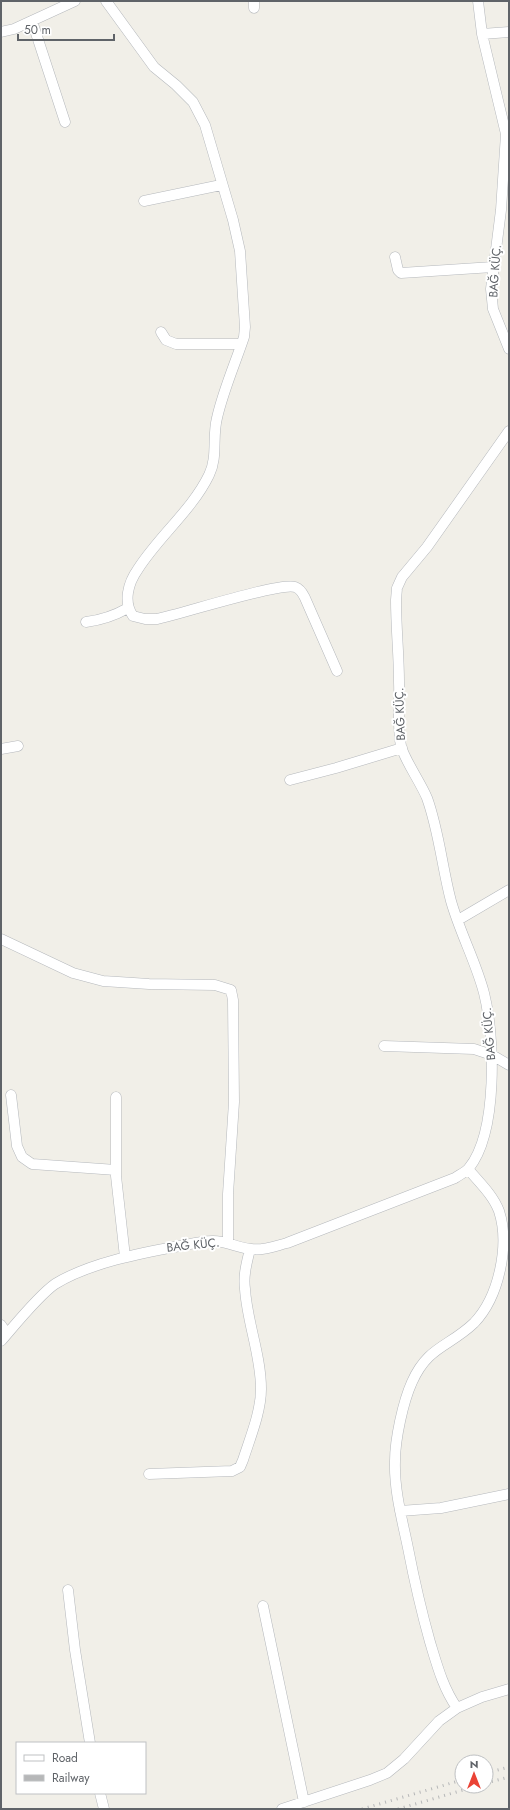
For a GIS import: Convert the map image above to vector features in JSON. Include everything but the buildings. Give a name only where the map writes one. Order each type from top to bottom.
[{"type":"street","points":[[1,32],[32,21],[75,1]]},
{"type":"street","points":[[106,1],[154,67],[176,85],[192,102],[205,125],[233,220],[240,251],[245,327],[241,344],[216,419],[214,461],[209,474],[196,496],[146,557],[134,575],[127,597],[128,608],[133,616],[145,620],[157,619],[264,591],[295,587],[301,590],[337,671]]},
{"type":"street","name":"BAĞ KÜÇ.","points":[[478,1],[482,34],[508,134],[501,210],[492,267],[492,309],[509,350]]},
{"type":"street","points":[[32,21],[66,122]]},
{"type":"street","points":[[482,34],[509,32]]},
{"type":"street","points":[[144,201],[222,185]]},
{"type":"street","points":[[395,257],[398,270],[401,273],[492,267]]},
{"type":"street","points":[[161,332],[166,340],[176,344],[241,344]]},
{"type":"street","name":"BAĞ KÜÇ.","points":[[4,1338],[54,1285],[72,1275],[142,1252],[195,1243],[212,1241],[228,1242],[250,1249],[265,1249],[287,1243],[455,1178],[468,1170],[484,1140],[489,1111],[492,1055],[490,1022],[484,994],[445,878],[434,822],[426,797],[402,748],[399,728],[399,682],[396,621],[397,588],[402,577],[427,547],[509,431]]},
{"type":"street","points":[[86,622],[114,616],[128,608]]},
{"type":"street","points":[[1,749],[18,746]]},
{"type":"street","points":[[290,780],[402,748]]},
{"type":"street","points":[[458,920],[509,890]]},
{"type":"street","points":[[1,938],[73,973],[103,981],[149,984],[215,985],[231,990],[234,1000],[234,1102],[228,1194],[228,1242]]},
{"type":"street","points":[[384,1046],[474,1049],[492,1055],[509,1065]]},
{"type":"street","points":[[11,1095],[17,1146],[22,1157],[32,1164],[116,1170]]},
{"type":"street","points":[[116,1097],[116,1170],[125,1257]]},
{"type":"street","points":[[457,1708],[449,1696],[440,1675],[421,1610],[400,1511],[395,1469],[397,1436],[411,1384],[423,1362],[430,1354],[473,1323],[482,1313],[502,1270],[505,1240],[499,1211],[494,1201],[468,1170]]},
{"type":"street","points":[[149,1474],[232,1470],[240,1467],[258,1411],[261,1390],[260,1372],[244,1288],[245,1273],[250,1249]]},
{"type":"street","points":[[1,1325],[4,1338]]},
{"type":"street","points":[[400,1511],[440,1508],[509,1494]]},
{"type":"street","points":[[68,1590],[75,1650],[90,1742]]},
{"type":"street","points":[[263,1606],[304,1802]]},
{"type":"street","points":[[282,1809],[387,1773],[404,1759],[439,1721],[457,1708],[482,1697],[509,1689]]},
{"type":"street","points":[[100,1794],[104,1809]]},
{"type":"railway","points":[[494,1771],[509,1767]]},
{"type":"railway","points":[[494,1781],[509,1777]]},
{"type":"railway","points":[[362,1809],[454,1782]]},
{"type":"railway","points":[[398,1809],[454,1793]]}]
